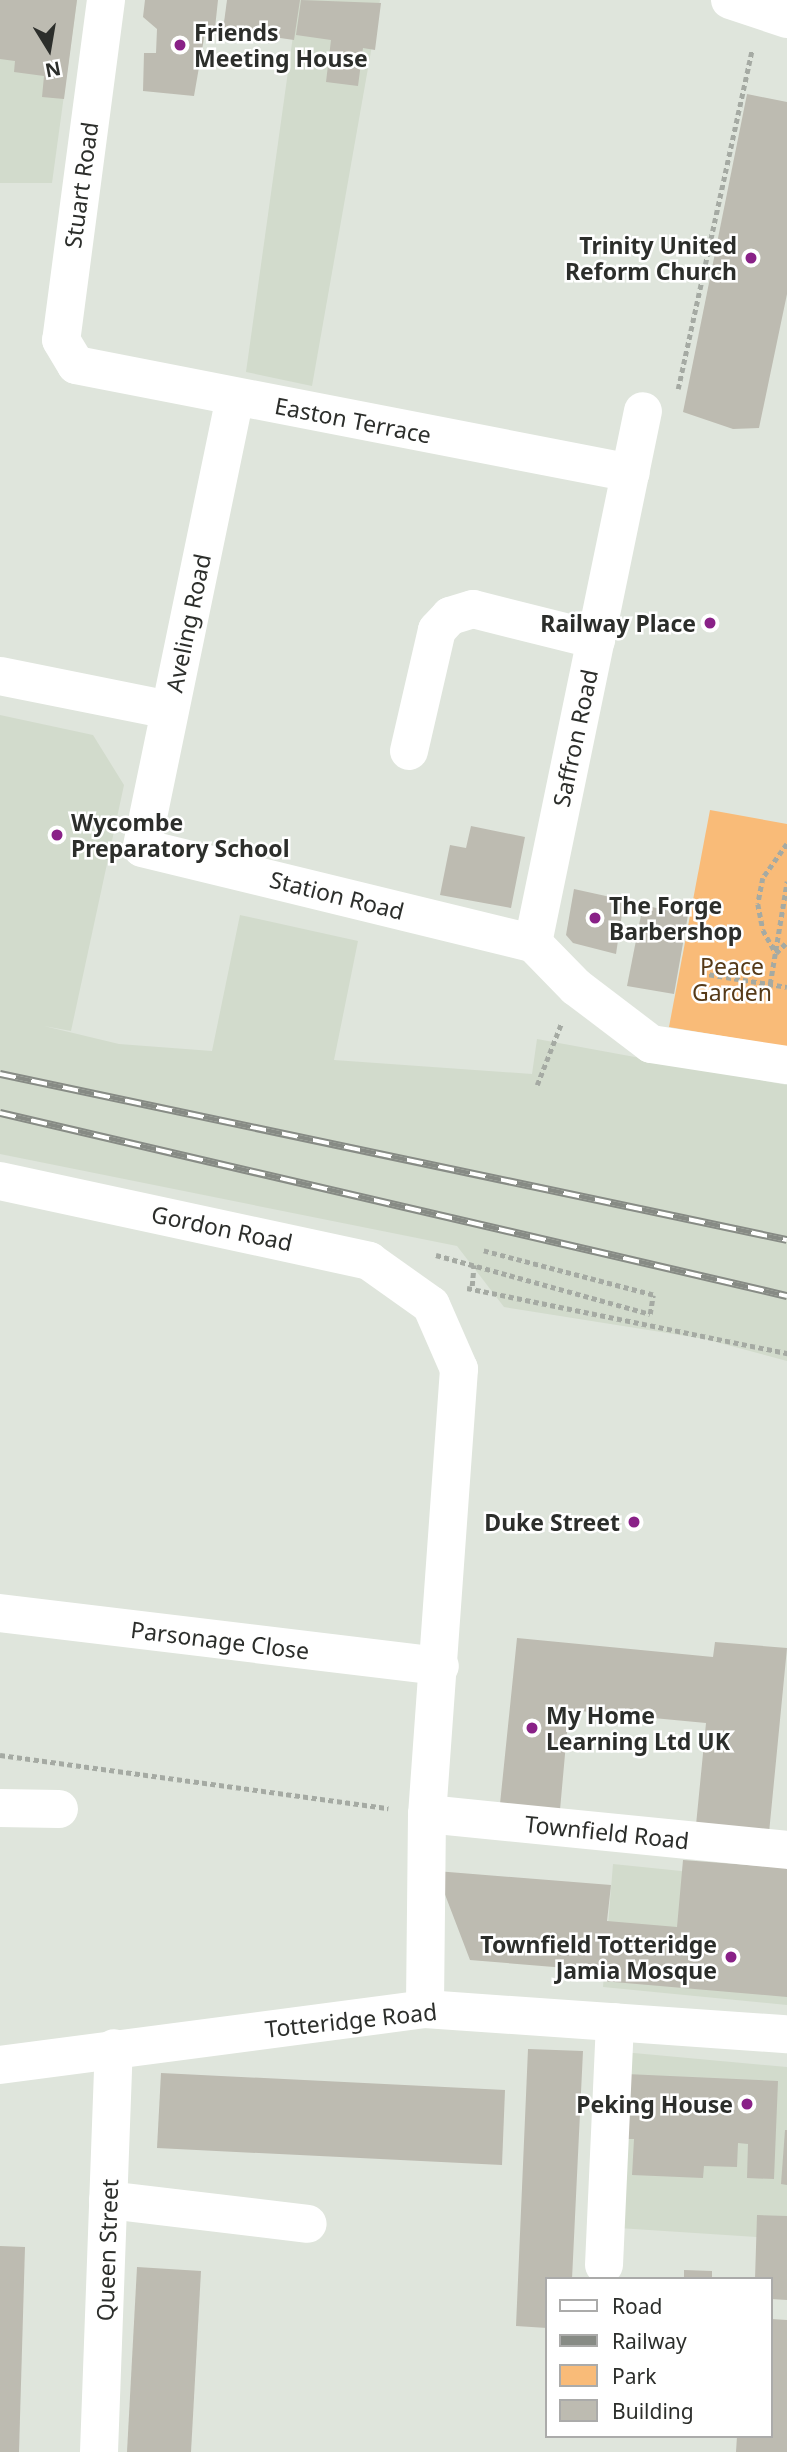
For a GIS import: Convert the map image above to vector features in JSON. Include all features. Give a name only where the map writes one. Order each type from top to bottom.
[{"type":"street","name":"Stuart Road","points":[[76,365],[61,341],[106,0]]},
{"type":"street","name":"Easton Terrace","points":[[76,365],[631,473]]},
{"type":"street","name":"Aveling Road","points":[[142,848],[235,397]]},
{"type":"street","name":"Saffron Road","points":[[533,943],[643,411]]},
{"type":"street","points":[[409,751],[437,631],[450,616],[473,609],[596,639]]},
{"type":"street","points":[[0,676],[169,710]]},
{"type":"street","name":"Station Road","points":[[142,848],[533,943]]},
{"type":"street","points":[[533,943],[576,987],[651,1044],[787,1065]]},
{"type":"street","name":"Gordon Road","points":[[0,1181],[369,1261],[431,1304],[459,1369],[440,1666]]},
{"type":"street","name":"Parsonage Close","points":[[0,1613],[440,1666]]},
{"type":"street","points":[[425,2009],[427,1814],[440,1666]]},
{"type":"street","points":[[0,1808],[59,1809]]},
{"type":"street","name":"Townfield Road","points":[[427,1814],[787,1850]]},
{"type":"street","name":"Totteridge Road","points":[[0,2065],[425,2009],[787,2034]]},
{"type":"street","points":[[604,2265],[615,2022]]},
{"type":"street","name":"Queen Street","points":[[99,2452],[114,2048]]},
{"type":"street","points":[[108,2200],[308,2224]]},
{"type":"path","points":[[643,411],[677,394],[759,10]]},
{"type":"path","points":[[776,953],[763,930],[758,904],[763,878],[787,844]]},
{"type":"path","points":[[771,984],[787,881]]},
{"type":"path","points":[[776,953],[787,942]]},
{"type":"path","points":[[701,973],[787,987]]},
{"type":"path","points":[[537,1085],[576,987]]},
{"type":"path","points":[[484,1251],[653,1295],[650,1314],[474,1265],[472,1286],[787,1353]]},
{"type":"path","points":[[0,1755],[427,1814]]},
{"type":"shaded area","points":[[0,0],[77,0],[52,183],[0,183]]},
{"type":"shaded area","points":[[298,0],[380,0],[312,386],[246,372]]},
{"type":"shaded area","points":[[0,715],[93,735],[124,785],[71,1031],[44,1026],[119,1044],[212,1051],[240,915],[358,941],[334,1060],[532,1074],[537,1039],[787,1085],[787,1361],[705,1339],[504,1307],[457,1246],[0,1154]]},
{"type":"shaded area","points":[[613,1864],[787,1882],[787,2005],[603,1987]]},
{"type":"shaded area","points":[[612,2051],[787,2067],[787,2239],[603,2227]]},
{"type":"green space","name":"Peace Garden","points":[[710,810],[787,824],[787,1047],[669,1027]]},
{"type":"building","points":[[0,0],[77,0],[64,99],[42,97],[44,76],[14,72],[15,61],[0,59]]},
{"type":"building","name":"Friends Meeting House","points":[[145,0],[218,0],[215,28],[206,27],[194,96],[143,91],[144,53],[156,53],[157,29],[143,17]]},
{"type":"building","points":[[227,0],[300,0],[294,40],[223,30]]},
{"type":"building","points":[[301,0],[381,3],[375,50],[363,48],[358,86],[326,82],[331,40],[296,35]]},
{"type":"building","name":"Trinity United Reform Church","points":[[747,94],[787,102],[787,294],[759,428],[733,429],[683,412]]},
{"type":"building","points":[[471,826],[525,837],[511,908],[440,895],[450,845],[466,848]]},
{"type":"building","name":"The Forge Barbershop","points":[[574,889],[624,900],[616,954],[573,943],[566,935]]},
{"type":"building","points":[[643,905],[688,915],[674,994],[627,986]]},
{"type":"building","points":[[517,1638],[713,1657],[715,1642],[787,1648],[769,1833],[696,1825],[706,1723],[569,1710],[560,1810],[500,1804]]},
{"type":"building","points":[[683,1860],[787,1868],[787,1997],[602,1981],[603,1971],[470,1960],[436,1871],[611,1885],[607,1921],[677,1927]]},
{"type":"building","points":[[528,2049],[583,2051],[572,2277],[546,2277],[546,2328],[516,2326]]},
{"type":"building","points":[[161,2073],[505,2090],[502,2165],[157,2148]]},
{"type":"building","points":[[626,2074],[778,2081],[774,2179],[747,2178],[748,2144],[738,2143],[737,2167],[704,2166],[703,2178],[632,2175],[634,2139],[623,2139]]},
{"type":"building","points":[[787,2130],[787,2185],[781,2184]]},
{"type":"building","points":[[757,2215],[787,2216],[787,2300],[773,2299],[773,2277],[755,2277]]},
{"type":"building","points":[[0,2246],[25,2247],[19,2452],[0,2452]]},
{"type":"building","points":[[137,2267],[201,2271],[191,2452],[127,2452]]},
{"type":"building","points":[[684,2270],[712,2271],[712,2277],[684,2277]]},
{"type":"building","points":[[773,2319],[787,2320],[787,2452],[736,2452],[737,2438],[773,2438]]},
{"type":"railway","points":[[0,1074],[787,1240]]},
{"type":"railway","points":[[0,1113],[787,1296]]},
{"type":"place","name":"Friends Meeting House","points":[[180,45]]},
{"type":"place","name":"Trinity United Reform Church","points":[[751,258]]},
{"type":"place","name":"Railway Place","points":[[710,623]]},
{"type":"place","name":"Wycombe Preparatory School","points":[[57,835]]},
{"type":"place","name":"The Forge Barbershop","points":[[595,918]]},
{"type":"place","name":"Duke Street","points":[[634,1522]]},
{"type":"place","name":"My Home Learning Ltd UK","points":[[532,1728]]},
{"type":"place","name":"Townfield Totteridge Jamia Mosque","points":[[731,1957]]},
{"type":"place","name":"Peking House","points":[[747,2104]]}]
